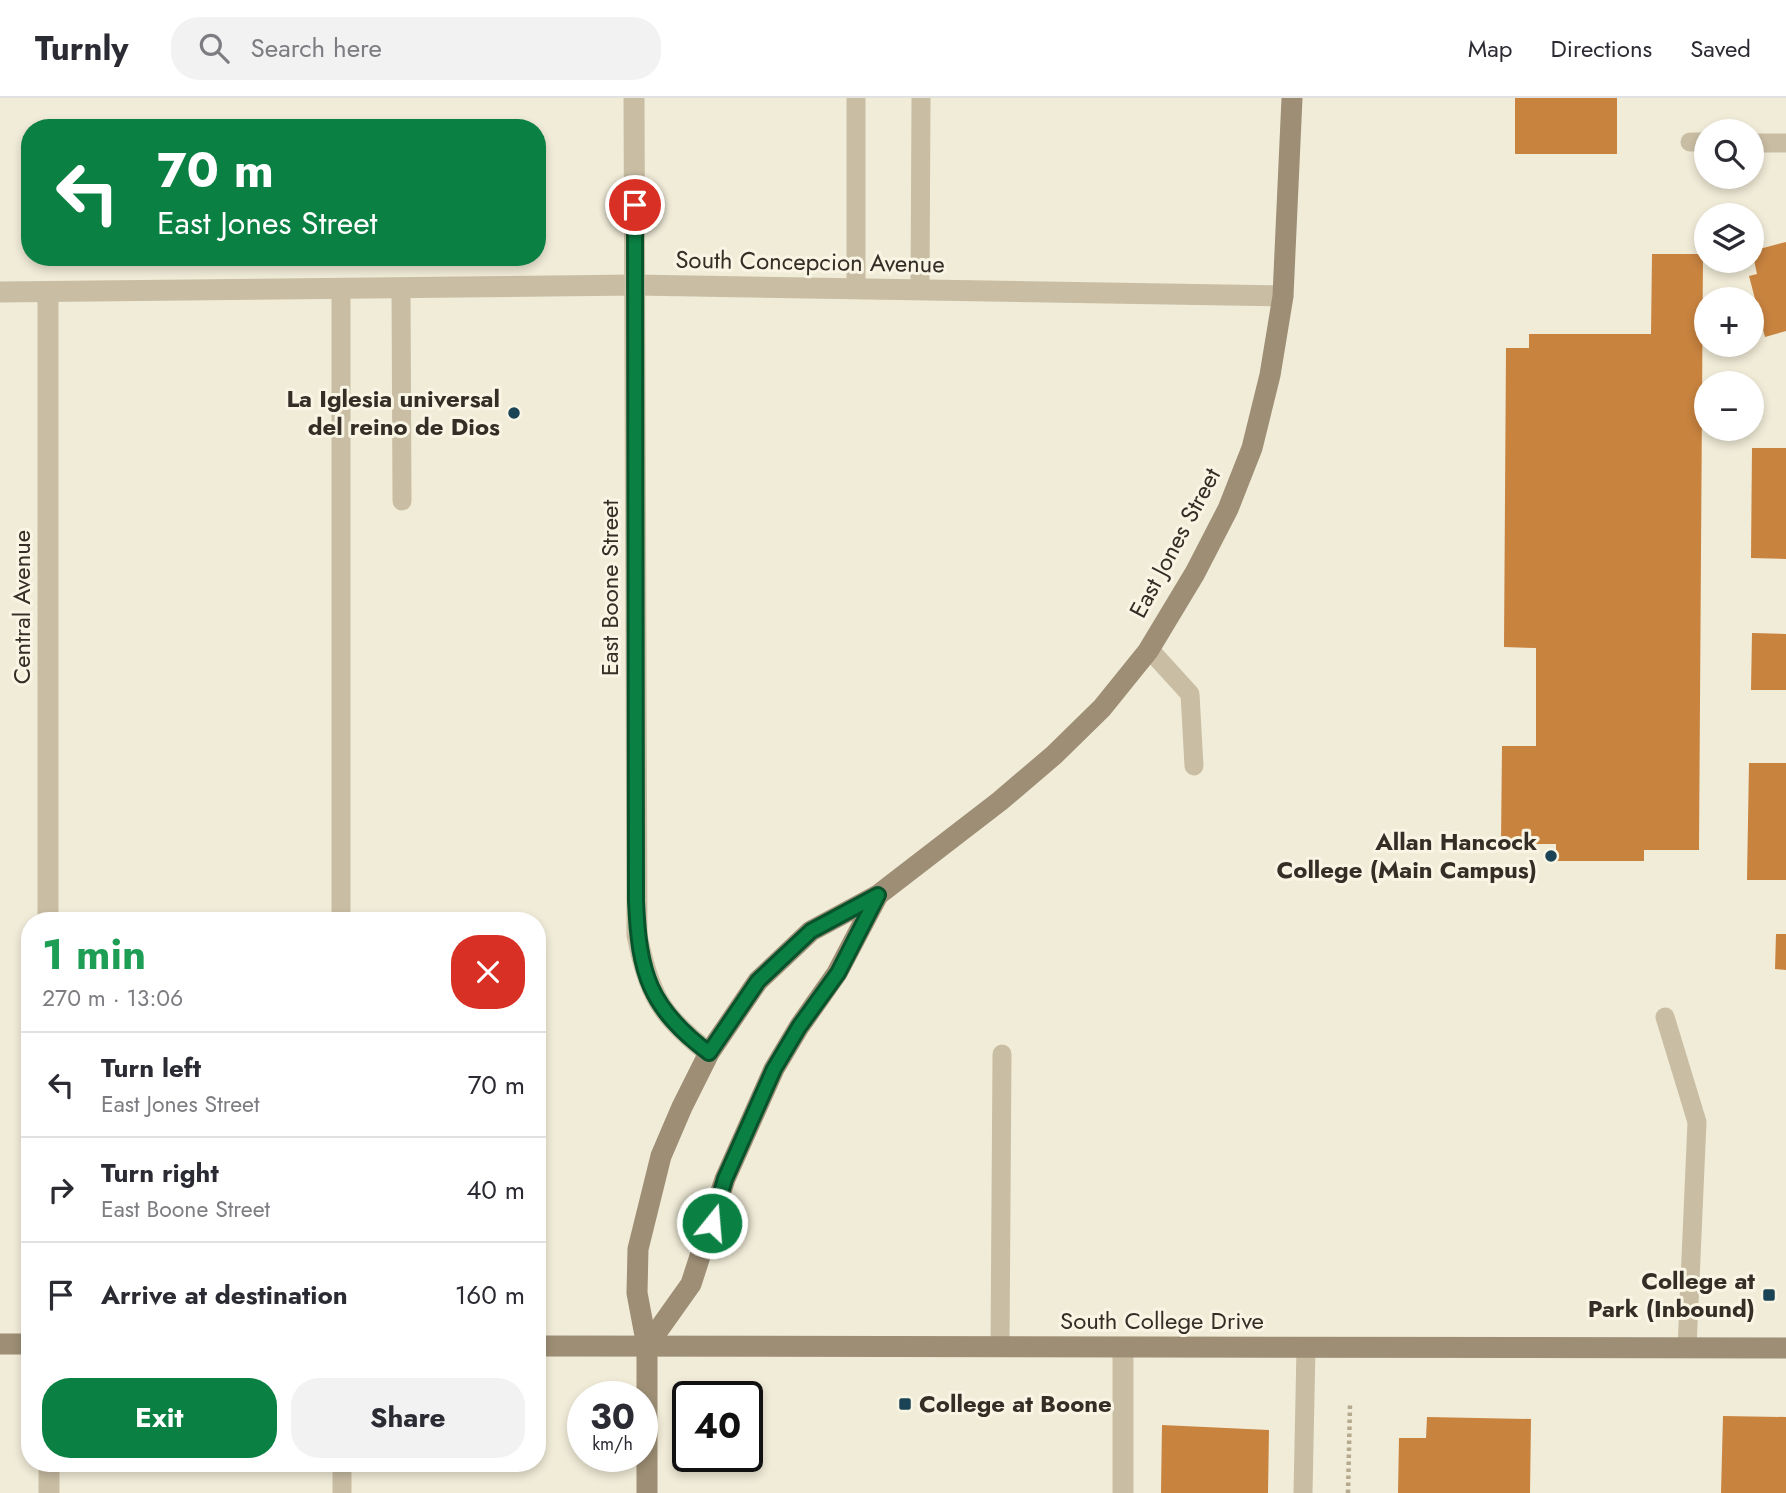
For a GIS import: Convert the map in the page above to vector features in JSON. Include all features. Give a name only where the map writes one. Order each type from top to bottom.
[{"type":"street","name":"East Boone Street","points":[[634,98],[637,935],[652,991],[668,1018],[709,1053]]},
{"type":"street","name":"East Jones Street","points":[[647,1346],[637,1293],[638,1250],[661,1156],[709,1053],[758,981],[811,931],[878,895],[1000,801],[1054,755],[1102,708],[1149,649],[1223,520],[1252,448],[1270,376],[1283,296],[1292,98]]},
{"type":"street","name":"South Concepcion Avenue","points":[[0,292],[635,285],[1283,296]]},
{"type":"street","name":"Central Avenue","points":[[48,293],[48,912]]},
{"type":"street","name":"East Jones Street","points":[[647,1346],[691,1284],[725,1179],[774,1069],[799,1027],[838,973],[878,895]]},
{"type":"street","points":[[0,1344],[21,1344]]},
{"type":"street","name":"South College Drive","points":[[546,1346],[1786,1348]]},
{"type":"street","points":[[647,1346],[647,1493]]},
{"type":"street","points":[[1122,1493],[1123,1348]]},
{"type":"street","points":[[49,1472],[49,1493]]},
{"type":"lane","points":[[856,98],[856,289]]},
{"type":"lane","points":[[920,290],[921,98]]},
{"type":"lane","points":[[1764,143],[1786,144]]},
{"type":"lane","points":[[401,289],[402,501]]},
{"type":"lane","points":[[341,290],[341,912]]},
{"type":"lane","points":[[1149,649],[1190,694],[1194,766]]},
{"type":"lane","points":[[1665,1017],[1697,1122],[1687,1348]]},
{"type":"lane","points":[[1000,1347],[1002,1054]]},
{"type":"lane","points":[[1303,1493],[1307,1348]]},
{"type":"lane","points":[[342,1472],[342,1493]]},
{"type":"path","points":[[1348,1493],[1350,1405]]},
{"type":"building","points":[[1515,98],[1617,98],[1617,154],[1515,154]]},
{"type":"building","points":[[1786,242],[1786,331],[1765,337],[1764,287],[1752,287],[1749,276],[1764,273],[1764,248]]},
{"type":"building","points":[[1652,254],[1694,254],[1694,273],[1703,273],[1703,287],[1694,287],[1694,357],[1702,357],[1702,371],[1694,371],[1694,441],[1702,441],[1699,850],[1644,850],[1644,861],[1556,861],[1556,844],[1501,844],[1502,746],[1536,746],[1536,648],[1504,647],[1506,348],[1529,348],[1529,334],[1651,334]]},
{"type":"building","points":[[1752,448],[1786,448],[1786,559],[1751,558]]},
{"type":"building","points":[[1752,633],[1786,634],[1786,690],[1751,690]]},
{"type":"building","points":[[1749,763],[1786,763],[1786,880],[1747,880]]},
{"type":"building","points":[[1776,934],[1786,934],[1786,970],[1775,969]]},
{"type":"building","points":[[1723,1416],[1786,1417],[1786,1493],[1721,1493]]},
{"type":"building","points":[[1427,1417],[1531,1419],[1530,1493],[1398,1493],[1399,1438],[1426,1438]]},
{"type":"building","points":[[1162,1425],[1269,1430],[1268,1493],[1161,1493]]},
{"type":"place","name":"La Iglesia universal del reino de Dios","points":[[514,413]]},
{"type":"place","name":"Allan Hancock College (Main Campus)","points":[[1551,856]]},
{"type":"place","name":"College at Park (Inbound)","points":[[1769,1295]]},
{"type":"place","name":"College at Boone","points":[[905,1404]]},
{"type":"route","points":[[635,205],[636,901],[637,935],[652,991],[668,1018],[709,1053],[758,981],[811,931],[878,895],[838,973],[799,1027],[774,1069],[725,1179],[712,1223]]}]
